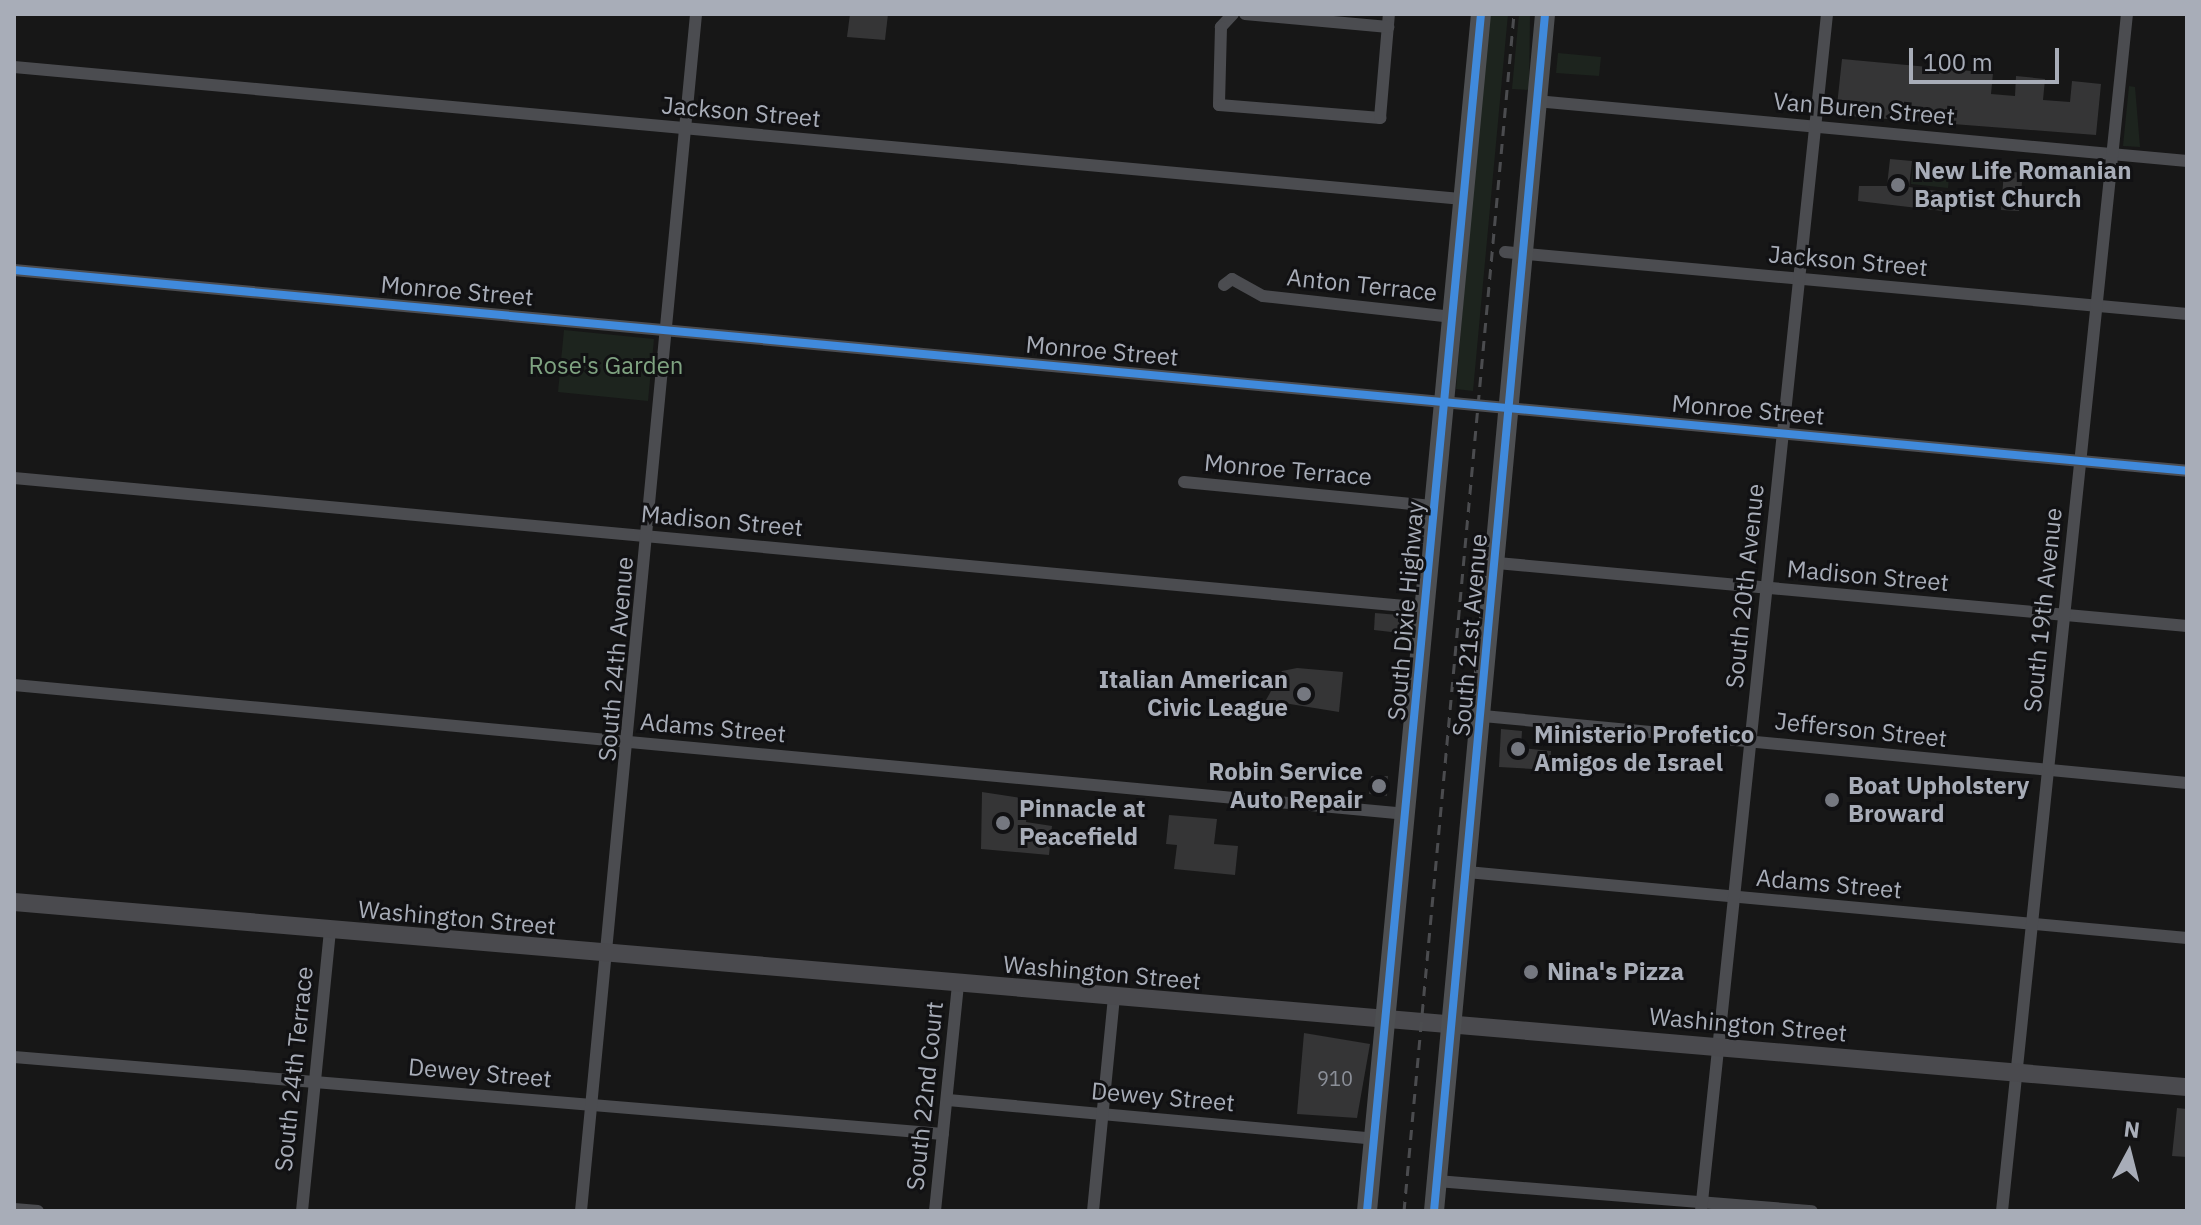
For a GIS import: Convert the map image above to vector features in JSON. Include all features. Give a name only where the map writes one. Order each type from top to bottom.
[{"type":"main road","name":"South Dixie Highway","points":[[1367,1211],[1388,1020],[1481,14]]},
{"type":"main road","name":"South 21st Avenue","points":[[1434,1211],[1497,563],[1508,408],[1514,253],[1545,14]]},
{"type":"street","name":"South 24th Avenue","points":[[581,1211],[631,742],[696,14]]},
{"type":"street","points":[[1233,14],[1221,27],[1219,105],[1380,118],[1389,20],[1309,20],[1245,14]]},
{"type":"street","name":"South 20th Avenue","points":[[1702,1206],[1827,14]]},
{"type":"street","name":"South 19th Avenue","points":[[2002,1211],[2063,615],[2115,155],[2127,14]]},
{"type":"street","name":"Jackson Street","points":[[14,67],[1463,199]]},
{"type":"street","name":"Van Buren Street","points":[[1536,101],[2187,161]]},
{"type":"street","name":"Jackson Street","points":[[1514,253],[2187,314]]},
{"type":"street","name":"Monroe Street","points":[[14,270],[2187,471]]},
{"type":"street","name":"Anton Terrace","points":[[1224,285],[1232,279],[1263,296],[1453,317]]},
{"type":"street","name":"Madison Street","points":[[14,478],[1426,608]]},
{"type":"street","name":"Monroe Terrace","points":[[1184,482],[1435,506]]},
{"type":"street","name":"Madison Street","points":[[1497,563],[2187,626]]},
{"type":"street","name":"Adams Street","points":[[14,685],[1407,814]]},
{"type":"street","name":"Jefferson Street","points":[[1483,716],[2187,783]]},
{"type":"street","name":"Adams Street","points":[[1467,872],[2187,938]]},
{"type":"street","name":"Washington Street","points":[[14,902],[958,985],[2187,1087]]},
{"type":"street","name":"South 24th Terrace","points":[[302,1211],[330,931]]},
{"type":"street","name":"South 22nd Court","points":[[935,1211],[958,985]]},
{"type":"street","points":[[1093,1211],[1114,997]]},
{"type":"street","name":"Dewey Street","points":[[14,1057],[943,1134]]},
{"type":"street","name":"Dewey Street","points":[[948,1100],[1374,1139]]},
{"type":"street","points":[[1437,1181],[1702,1206],[1812,1211]]},
{"type":"street","points":[[14,1209],[38,1211]]},
{"type":"green space","points":[[1487,14],[1508,14],[1473,391],[1456,389]]},
{"type":"green space","points":[[1519,14],[1530,14],[1529,90],[1512,89]]},
{"type":"green space","points":[[1558,53],[1601,57],[1599,76],[1556,73]]},
{"type":"green space","points":[[2129,86],[2135,87],[2140,147],[2123,146]]},
{"type":"green space","points":[[1913,163],[1950,167],[1948,188],[1911,184]]},
{"type":"green space","name":"Rose's Garden","points":[[564,330],[654,339],[648,401],[558,392]]},
{"type":"building","points":[[850,14],[888,14],[885,40],[847,37]]},
{"type":"building","points":[[1842,59],[1993,73],[1991,94],[2015,96],[2016,76],[2045,79],[2043,100],[2070,102],[2072,81],[2101,84],[2096,135],[1836,115]]},
{"type":"building","name":"New Life Romanian Baptist Church","points":[[1890,159],[1912,161],[1909,187],[1945,192],[1943,211],[1858,201],[1859,186],[1887,186]]},
{"type":"building","points":[[2004,171],[2023,173],[2019,211],[2001,210]]},
{"type":"building","points":[[1375,613],[1399,615],[1400,633],[1374,630]]},
{"type":"building","name":"Italian American Civic League","points":[[1297,668],[1343,672],[1339,712],[1266,700],[1282,671]]},
{"type":"building","name":"Ministerio Profetico Amigos de Israel","points":[[1501,729],[1522,731],[1521,748],[1551,751],[1550,770],[1499,767]]},
{"type":"building","name":"Robin Service Auto Repair","points":[[1371,776],[1388,776],[1387,796],[1369,794]]},
{"type":"building","name":"Pinnacle at Peacefield","points":[[982,792],[1028,799],[1026,822],[1052,826],[1049,855],[981,849]]},
{"type":"building","name":"Pinnacle at Peacefield","points":[[1169,815],[1217,819],[1214,844],[1238,846],[1235,875],[1174,869],[1177,845],[1166,844]]},
{"type":"building","points":[[1304,1033],[1370,1044],[1357,1118],[1297,1114]]},
{"type":"building","points":[[2177,1108],[2187,1109],[2187,1157],[2172,1156]]},
{"type":"railway","points":[[1404,1211],[1514,14]]},
{"type":"cycle path","points":[[1367,1211],[1481,14]]},
{"type":"cycle path","points":[[1434,1211],[1545,14]]},
{"type":"cycle path","points":[[14,270],[2187,471]]},
{"type":"place","name":"New Life Romanian Baptist Church","points":[[1898,185]]},
{"type":"place","name":"Italian American Civic League","points":[[1304,694]]},
{"type":"place","name":"Ministerio Profetico Amigos de Israel","points":[[1518,749]]},
{"type":"place","name":"Robin Service Auto Repair","points":[[1379,786]]},
{"type":"place","name":"Boat Upholstery Broward","points":[[1832,800]]},
{"type":"place","name":"Pinnacle at Peacefield","points":[[1003,823]]},
{"type":"place","name":"Nina's Pizza","points":[[1531,972]]}]
